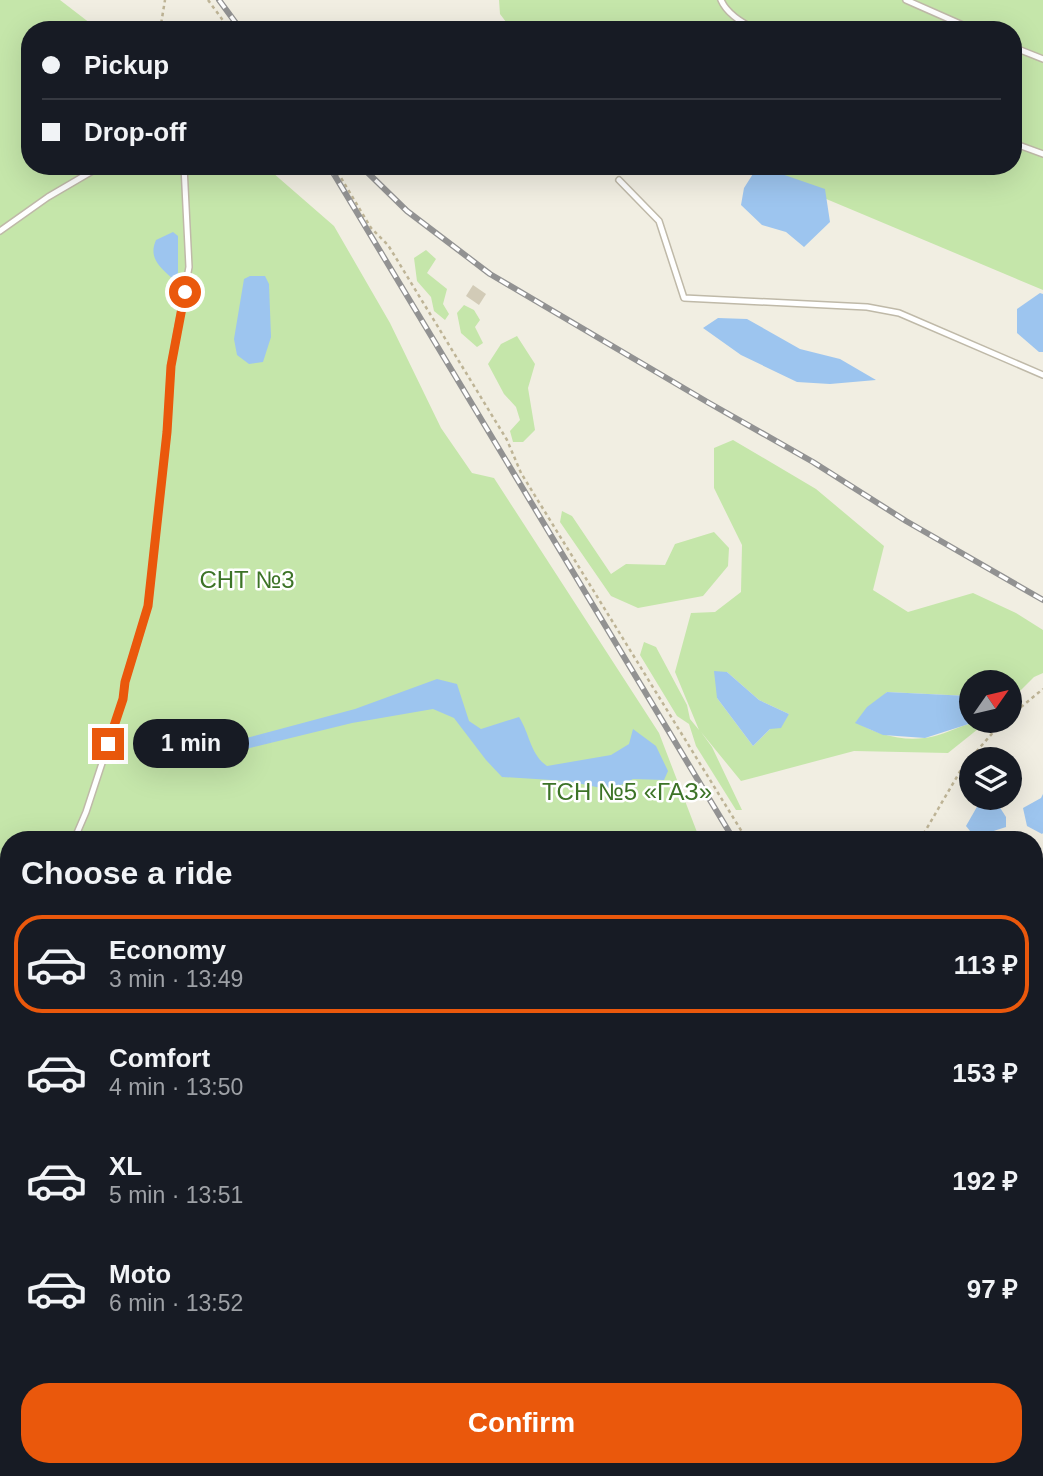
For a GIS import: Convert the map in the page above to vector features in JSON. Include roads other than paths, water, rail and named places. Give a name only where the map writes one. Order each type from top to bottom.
[{"type":"lane","points":[[721,0],[741,21]]},
{"type":"lane","points":[[906,0],[954,21]]},
{"type":"lane","points":[[1022,51],[1043,60]]},
{"type":"lane","points":[[1022,146],[1043,154]]},
{"type":"lane","points":[[0,231],[85,175]]},
{"type":"lane","points":[[78,831],[123,699],[125,682],[148,606],[167,432],[171,366],[190,267],[185,175]]},
{"type":"lane","points":[[619,180],[659,221],[684,298],[867,307],[898,313],[1043,375]]},
{"type":"water","points":[[752,175],[784,175],[825,189],[830,222],[804,247],[786,232],[762,225],[741,205],[744,188]]},
{"type":"water","points":[[173,232],[178,236],[178,276],[173,279],[157,262],[153,252],[156,240]]},
{"type":"water","points":[[250,276],[265,276],[269,284],[271,337],[263,362],[249,364],[237,355],[234,339],[244,279]]},
{"type":"water","points":[[1040,293],[1043,294],[1043,352],[1039,352],[1017,333],[1017,309]]},
{"type":"water","points":[[718,318],[747,319],[800,349],[840,359],[876,380],[830,384],[797,382],[741,355],[703,328]]},
{"type":"water","points":[[714,671],[727,672],[759,700],[789,714],[781,728],[770,729],[753,746],[717,698]]},
{"type":"water","points":[[437,679],[457,684],[469,721],[481,729],[519,717],[537,756],[547,766],[611,755],[629,744],[633,729],[656,746],[668,771],[664,780],[633,779],[611,790],[567,781],[502,777],[454,718],[433,709],[352,723],[229,753],[224,748],[235,741],[355,709]]},
{"type":"water","points":[[887,692],[959,696],[959,727],[925,738],[883,735],[855,723],[867,707]]},
{"type":"water","points":[[1043,794],[1043,831],[1036,831],[1027,826],[1023,808],[1041,798]]},
{"type":"water","points":[[975,810],[1002,810],[1006,817],[1006,827],[994,831],[970,831],[966,826]]},
{"type":"railway","points":[[219,0],[234,21]]},
{"type":"railway","points":[[334,175],[729,831]]},
{"type":"railway","points":[[370,175],[407,211],[490,274],[1043,600]]},
{"type":"park label","name":"СНТ №3","points":[[247,580]]},
{"type":"park label","name":"ТСН №5 «ГАЗ»","points":[[627,792]]}]
